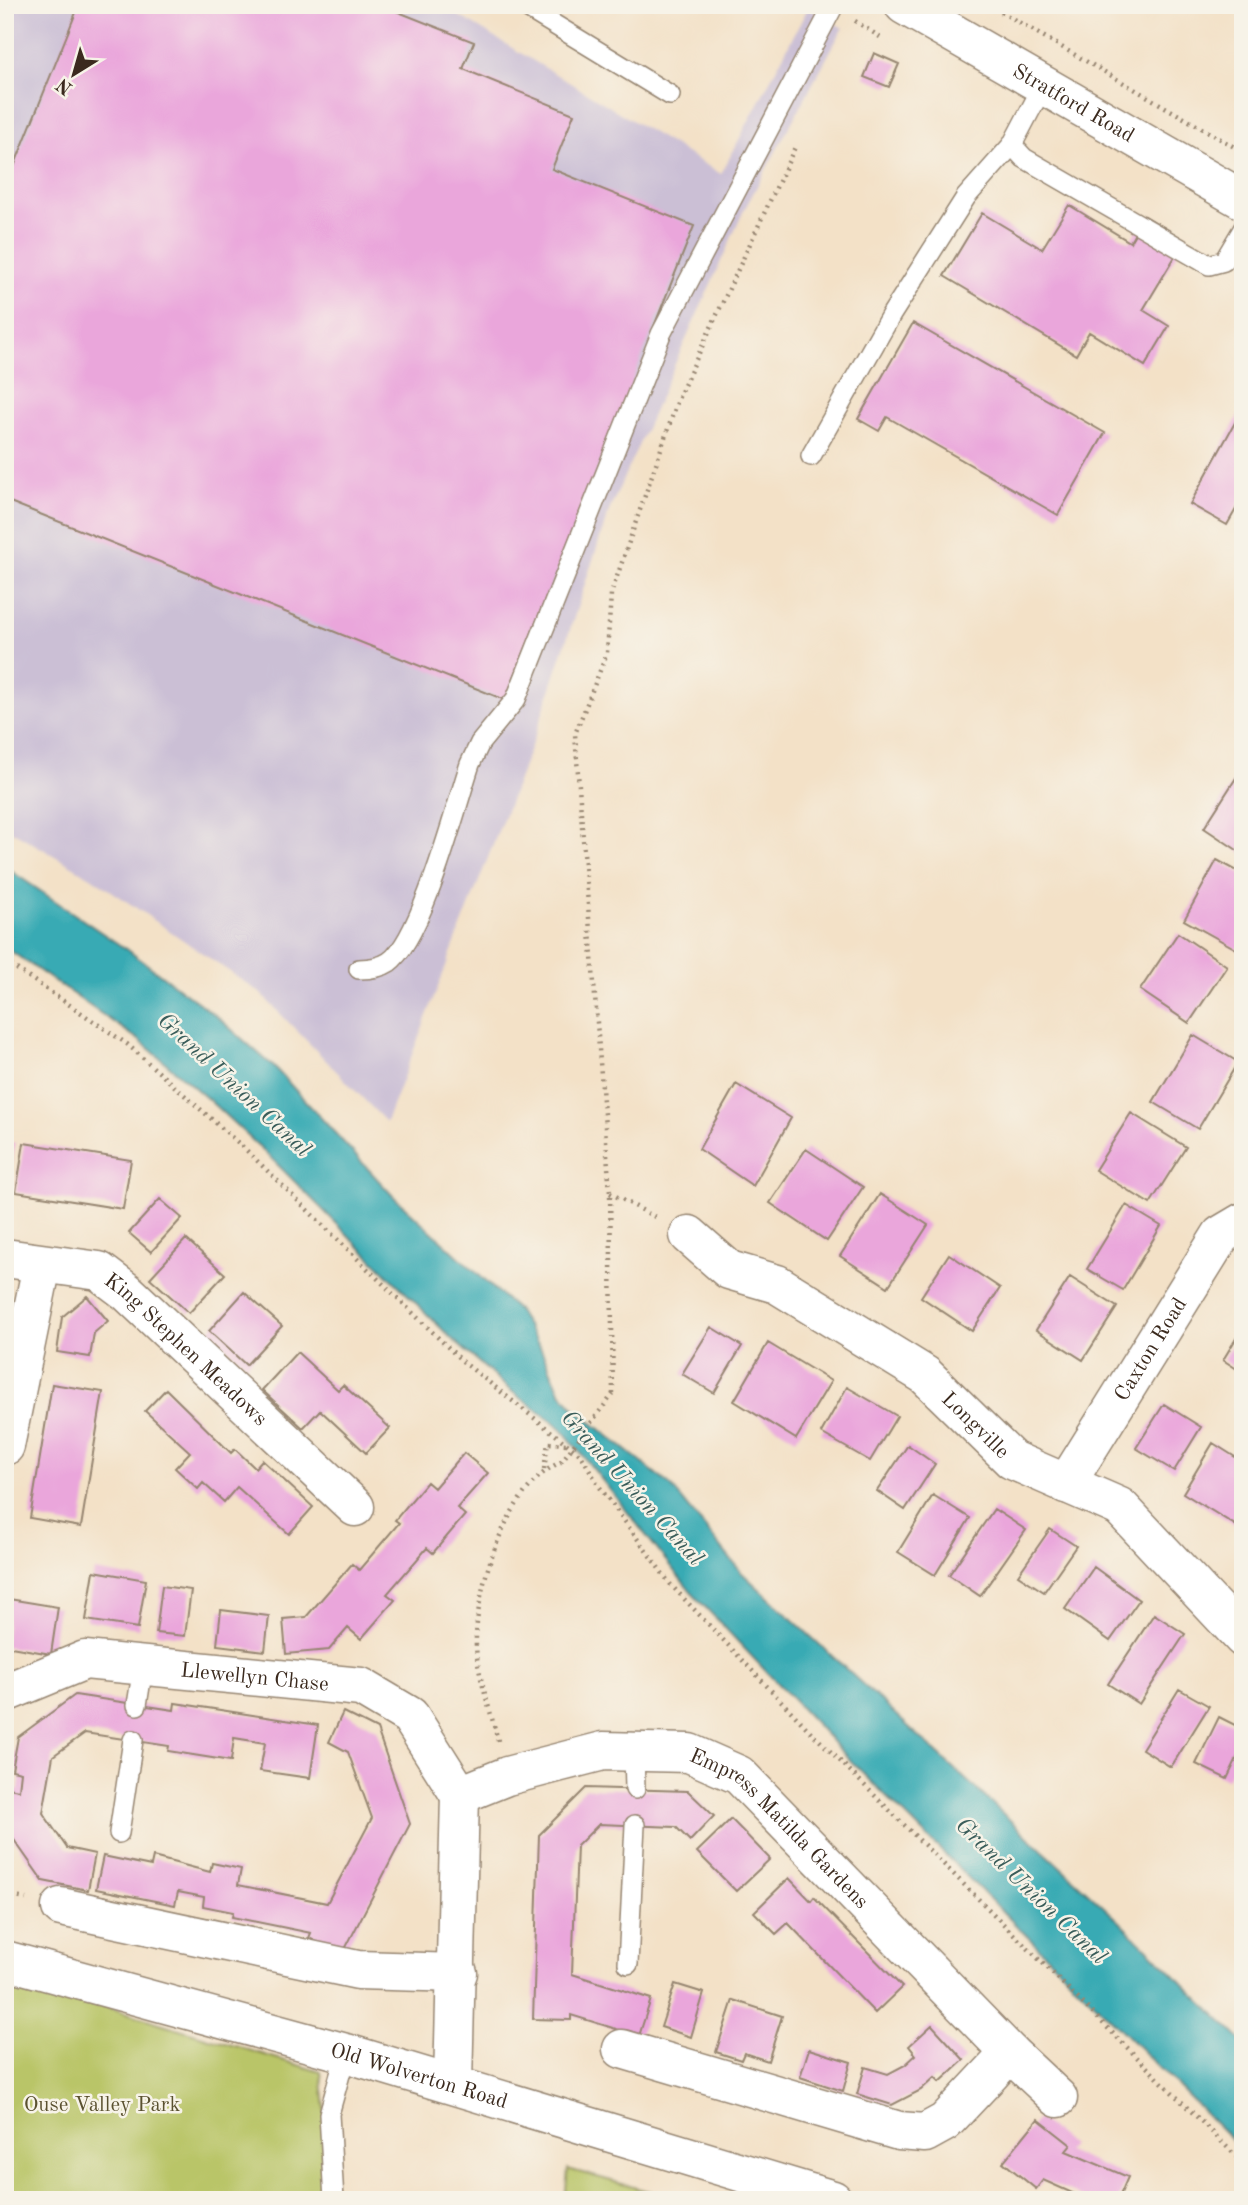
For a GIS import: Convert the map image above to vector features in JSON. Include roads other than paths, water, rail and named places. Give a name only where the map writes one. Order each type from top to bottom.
[{"type":"street","name":"Stratford Road","points":[[908,7],[1243,200]]},
{"type":"street","name":"Caxton Road","points":[[1066,1484],[1221,1235],[1243,1222]]},
{"type":"street","name":"Longville","points":[[689,1235],[729,1270],[777,1284],[925,1375],[1012,1460],[1120,1507],[1243,1638]]},
{"type":"street","name":"King Stephen Meadows","points":[[5,1258],[99,1271],[127,1292],[355,1507]]},
{"type":"street","points":[[5,1447],[42,1265]]},
{"type":"street","name":"Llewellyn Chase","points":[[5,1693],[85,1660],[361,1687],[410,1716],[460,1795]]},
{"type":"street","name":"Empress Matilda Gardens","points":[[460,1795],[507,1776],[603,1751],[689,1753],[739,1775],[1010,2053],[1058,2098]]},
{"type":"street","points":[[453,2084],[458,1973],[460,1795]]},
{"type":"street","points":[[61,1907],[358,1970],[458,1973]]},
{"type":"street","name":"Old Wolverton Road","points":[[5,1960],[453,2084],[833,2200]]},
{"type":"street","points":[[622,2049],[899,2131],[925,2133],[945,2122],[1010,2053]]},
{"type":"lane","points":[[522,5],[670,96]]},
{"type":"lane","points":[[359,970],[374,969],[390,961],[414,930],[470,764],[480,743],[516,699],[661,334],[834,5]]},
{"type":"lane","points":[[811,456],[891,315],[966,197],[1012,145],[1044,84]]},
{"type":"lane","points":[[1012,145],[1024,158],[1209,265],[1224,261],[1243,229]]},
{"type":"lane","points":[[137,1705],[143,1667]]},
{"type":"lane","points":[[119,1833],[132,1740]]},
{"type":"lane","points":[[634,1751],[635,1789]]},
{"type":"lane","points":[[628,1964],[635,1825]]},
{"type":"lane","points":[[334,2200],[328,2114],[346,2053]]},
{"type":"water","name":"Grand Union Canal","points":[[5,867],[133,954],[215,1015],[274,1067],[393,1196],[518,1311],[541,1349],[560,1391],[576,1410],[671,1486],[741,1572],[1118,1920],[1243,2042],[1243,2151],[846,1756],[691,1592],[560,1427],[510,1390],[451,1338],[264,1151],[209,1100],[139,1040],[5,947]]},
{"type":"park label","name":"Ouse Valley Park","points":[[102,2104]]}]
